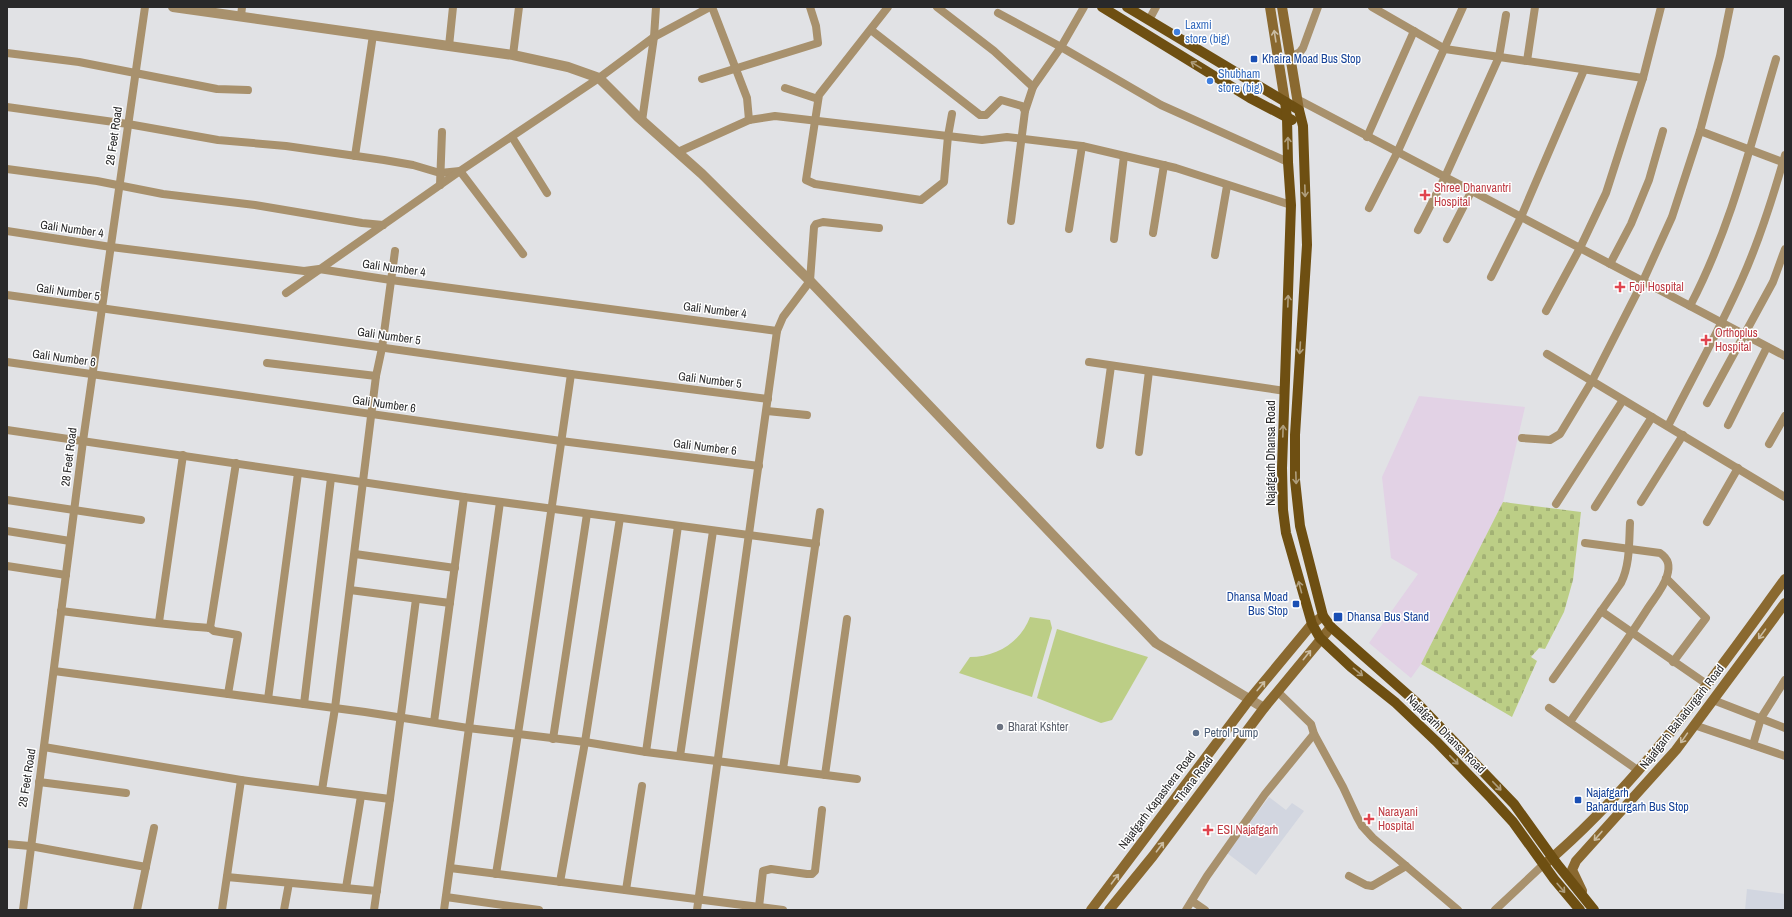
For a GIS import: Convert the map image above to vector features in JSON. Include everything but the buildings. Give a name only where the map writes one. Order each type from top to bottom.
[{"type":"main road","points":[[1102,7],[1250,98],[1303,126]]},
{"type":"main road","points":[[1127,7],[1299,110]]},
{"type":"main road","name":"Najafgarh Dhansa Road","points":[[1270,7],[1287,118],[1291,205],[1282,468],[1284,518],[1286,533],[1312,624],[1320,638],[1352,667],[1396,703],[1436,741],[1513,822],[1580,910]]},
{"type":"main road","name":"Najafgarh Dhansa Road","points":[[1282,7],[1297,99],[1303,126],[1307,245],[1295,435],[1296,480],[1300,526],[1327,622]]},
{"type":"main road","name":"Najafgarh Bahadurgarh Road","points":[[1544,864],[1599,814],[1654,754],[1708,686],[1785,579]]},
{"type":"main road","name":"Najafgarh Bahadurgarh Road","points":[[1591,907],[1572,870],[1576,861],[1647,784],[1676,750],[1785,603]]},
{"type":"main road","points":[[1327,622],[1416,702],[1514,804],[1564,874],[1591,907]]},
{"type":"main road","name":"Najafgarh Kapashera Road","points":[[1092,910],[1249,700],[1312,624],[1327,622]]},
{"type":"main road","name":"Thana Road","points":[[1109,910],[1153,856],[1264,708],[1320,638],[1327,622]]},
{"type":"street","name":"28 Feet Road","points":[[22,910],[92,374],[145,7]]},
{"type":"street","points":[[173,7],[241,12],[373,35],[513,55],[568,67],[599,78],[642,121],[678,152],[810,281],[1156,643],[1264,708]]},
{"type":"street","points":[[448,46],[453,7]]},
{"type":"street","points":[[513,55],[519,7]]},
{"type":"street","points":[[642,121],[654,37],[656,7]]},
{"type":"street","points":[[286,293],[460,171],[599,78],[654,37],[711,7],[737,69],[747,98],[749,120]]},
{"type":"street","points":[[702,80],[818,43],[816,26],[810,7]]},
{"type":"street","points":[[888,7],[825,87],[818,99],[816,121],[806,180],[808,182],[921,200],[944,182],[948,136],[952,114]]},
{"type":"street","points":[[937,7],[994,51],[1033,87]]},
{"type":"street","points":[[1011,221],[1025,111],[1033,87],[1061,47],[1084,7]]},
{"type":"street","points":[[1148,20],[1156,7]]},
{"type":"street","points":[[1290,57],[1300,52],[1303,48],[1318,7]]},
{"type":"street","points":[[1372,7],[1445,49],[1644,78]]},
{"type":"street","points":[[1369,208],[1397,153],[1464,7]]},
{"type":"street","points":[[1528,61],[1535,7]]},
{"type":"street","points":[[1546,311],[1580,248],[1606,193],[1644,78],[1661,7]]},
{"type":"street","points":[[1522,438],[1540,440],[1555,438],[1564,428],[1592,381],[1642,281],[1672,218],[1700,131],[1720,56],[1730,7]]},
{"type":"street","points":[[998,13],[1061,47],[1161,105],[1288,162]]},
{"type":"street","points":[[1418,230],[1445,178],[1499,57],[1506,15]]},
{"type":"street","points":[[871,30],[980,115],[986,115],[1001,100],[1022,106],[1025,111]]},
{"type":"street","points":[[1367,137],[1414,32]]},
{"type":"street","points":[[355,156],[373,35]]},
{"type":"street","points":[[7,53],[79,62],[217,89],[248,90]]},
{"type":"street","points":[[1690,306],[1707,275],[1725,230],[1776,59]]},
{"type":"street","points":[[1491,277],[1521,217],[1584,70]]},
{"type":"street","points":[[785,88],[818,99]]},
{"type":"street","points":[[1297,99],[1471,192],[1785,356]]},
{"type":"street","points":[[7,107],[128,124],[218,140],[286,146],[355,156],[414,165],[440,172],[460,171]]},
{"type":"street","points":[[678,152],[749,120],[775,116],[982,140],[1007,137],[1082,146],[1164,165],[1291,205]]},
{"type":"street","points":[[1668,426],[1722,322],[1757,243],[1784,160],[1750,150],[1700,131]]},
{"type":"street","points":[[440,185],[442,132]]},
{"type":"street","points":[[1610,264],[1631,224],[1649,180],[1663,132]]},
{"type":"street","points":[[512,137],[546,193]]},
{"type":"street","points":[[1069,228],[1082,146]]},
{"type":"street","points":[[1114,239],[1124,156]]},
{"type":"street","points":[[1153,233],[1164,165]]},
{"type":"street","points":[[7,169],[97,181],[163,194],[255,205],[362,223],[383,225]]},
{"type":"street","points":[[460,171],[523,254]]},
{"type":"street","points":[[1214,255],[1227,186]]},
{"type":"street","points":[[1447,239],[1471,192]]},
{"type":"street","points":[[697,910],[777,330],[783,317],[810,281],[814,227],[816,224],[823,222],[879,228]]},
{"type":"street","name":"Gali Number 4","points":[[7,232],[111,247],[304,271],[319,269],[391,280],[777,330]]},
{"type":"street","points":[[1707,402],[1773,282],[1785,249]]},
{"type":"street","points":[[322,790],[335,708],[364,483],[376,376],[382,348],[395,251]]},
{"type":"street","points":[[302,282],[304,271]]},
{"type":"street","name":"Gali Number 5","points":[[7,295],[571,374],[768,399]]},
{"type":"street","points":[[1728,425],[1768,347]]},
{"type":"street","points":[[1547,354],[1785,497]]},
{"type":"street","name":"Gali Number 6","points":[[7,362],[561,441],[759,466]]},
{"type":"street","points":[[1089,362],[1284,391]]},
{"type":"street","points":[[267,363],[376,376]]},
{"type":"street","points":[[1100,445],[1111,366]]},
{"type":"street","points":[[1139,452],[1149,371]]},
{"type":"street","points":[[496,874],[519,735],[550,509],[571,374]]},
{"type":"street","points":[[1556,504],[1623,400]]},
{"type":"street","points":[[767,411],[807,415]]},
{"type":"street","points":[[1769,444],[1785,416]]},
{"type":"street","points":[[1595,507],[1652,417]]},
{"type":"street","points":[[7,430],[364,483],[816,544]]},
{"type":"street","points":[[1641,502],[1682,435]]},
{"type":"street","points":[[159,622],[183,455]]},
{"type":"street","points":[[210,628],[236,463]]},
{"type":"street","points":[[1707,522],[1738,468]]},
{"type":"street","points":[[268,699],[298,473]]},
{"type":"street","points":[[304,704],[331,478]]},
{"type":"street","points":[[434,722],[464,497]]},
{"type":"street","points":[[7,500],[141,520]]},
{"type":"street","points":[[444,910],[500,502]]},
{"type":"street","points":[[783,770],[820,512]]},
{"type":"street","points":[[554,739],[588,514]]},
{"type":"street","points":[[560,882],[586,742],[620,518]]},
{"type":"street","points":[[1553,679],[1624,577],[1629,548],[1630,523]]},
{"type":"street","points":[[646,752],[678,526]]},
{"type":"street","points":[[680,756],[713,531]]},
{"type":"street","points":[[7,532],[70,541]]},
{"type":"street","points":[[1570,722],[1632,633],[1666,578],[1668,568],[1668,561],[1666,557],[1660,553],[1585,543]]},
{"type":"street","points":[[355,554],[454,568]]},
{"type":"street","points":[[7,566],[66,575]]},
{"type":"street","points":[[1666,578],[1706,618],[1673,662]]},
{"type":"street","points":[[350,590],[450,603]]},
{"type":"street","points":[[374,910],[416,599]]},
{"type":"street","points":[[61,611],[159,622],[181,626],[210,628],[214,631],[238,635],[228,694]]},
{"type":"street","points":[[1601,611],[1708,686]]},
{"type":"street","points":[[825,775],[847,619]]},
{"type":"street","points":[[54,671],[401,717],[519,735],[586,742],[646,752],[857,779]]},
{"type":"street","points":[[1753,745],[1761,718],[1785,680]]},
{"type":"street","points":[[1278,692],[1311,724],[1314,734],[1362,826],[1373,838],[1458,910]]},
{"type":"street","points":[[1713,700],[1785,728]]},
{"type":"street","points":[[1549,708],[1639,771]]},
{"type":"street","points":[[1694,725],[1785,756]]},
{"type":"street","points":[[1186,910],[1207,876],[1265,794],[1314,734]]},
{"type":"street","points":[[44,747],[241,780],[390,800]]},
{"type":"street","points":[[222,910],[241,780]]},
{"type":"street","points":[[39,782],[126,793]]},
{"type":"street","points":[[626,890],[642,786]]},
{"type":"street","points":[[346,888],[361,796]]},
{"type":"street","points":[[759,907],[763,871],[771,869],[808,874],[812,874],[814,871],[822,810]]},
{"type":"street","points":[[137,910],[154,828]]},
{"type":"street","points":[[7,844],[30,846],[146,867]]},
{"type":"street","points":[[1495,910],[1544,864]]},
{"type":"street","points":[[1349,876],[1366,885],[1372,886],[1406,866]]},
{"type":"street","points":[[450,868],[698,898],[783,910]]},
{"type":"street","points":[[227,877],[377,891]]},
{"type":"street","points":[[284,910],[289,882]]},
{"type":"street","points":[[446,897],[539,910]]},
{"type":"street","points":[[1192,901],[1205,910]]},
{"type":"shaded area","points":[[1419,396],[1525,407],[1503,502],[1421,664],[1411,678],[1369,643],[1418,574],[1391,558],[1382,477]]},
{"type":"shaded area","points":[[1269,797],[1286,810],[1292,803],[1304,811],[1256,875],[1227,853]]},
{"type":"shaded area","points":[[1747,889],[1785,894],[1785,910],[1745,910]]},
{"type":"green space","points":[[1503,502],[1581,512],[1573,580],[1564,612],[1545,649],[1539,648],[1531,657],[1537,661],[1512,717],[1421,664]]},
{"type":"green space","points":[[1030,617],[1050,620],[1052,628],[1032,697],[959,673],[970,657],[998,651],[1014,641],[1026,626]]},
{"type":"green space","points":[[1057,629],[1148,657],[1112,720],[1101,723],[1037,698]]},
{"type":"place","name":"Laxmi store (big)","points":[[1177,32]]},
{"type":"place","name":"Khaira Moad Bus Stop","points":[[1254,59]]},
{"type":"place","name":"Shubham store (big)","points":[[1210,81]]},
{"type":"place","name":"Shree Dhanvantri Hospital","points":[[1425,195]]},
{"type":"place","name":"Foji Hospital","points":[[1620,287]]},
{"type":"place","name":"Orthoplus Hospital","points":[[1706,340]]},
{"type":"place","name":"Dhansa Moad Bus Stop","points":[[1296,604]]},
{"type":"place","name":"Dhansa Bus Stand","points":[[1338,617]]},
{"type":"place","name":"Bharat Kshter","points":[[1000,727]]},
{"type":"place","name":"Petrol Pump","points":[[1196,733]]},
{"type":"place","name":"Najafgarh Bahardurgarh Bus Stop","points":[[1578,800]]},
{"type":"place","name":"Narayani Hospital","points":[[1369,819]]},
{"type":"place","name":"ESI Najafgarh","points":[[1208,830]]}]
